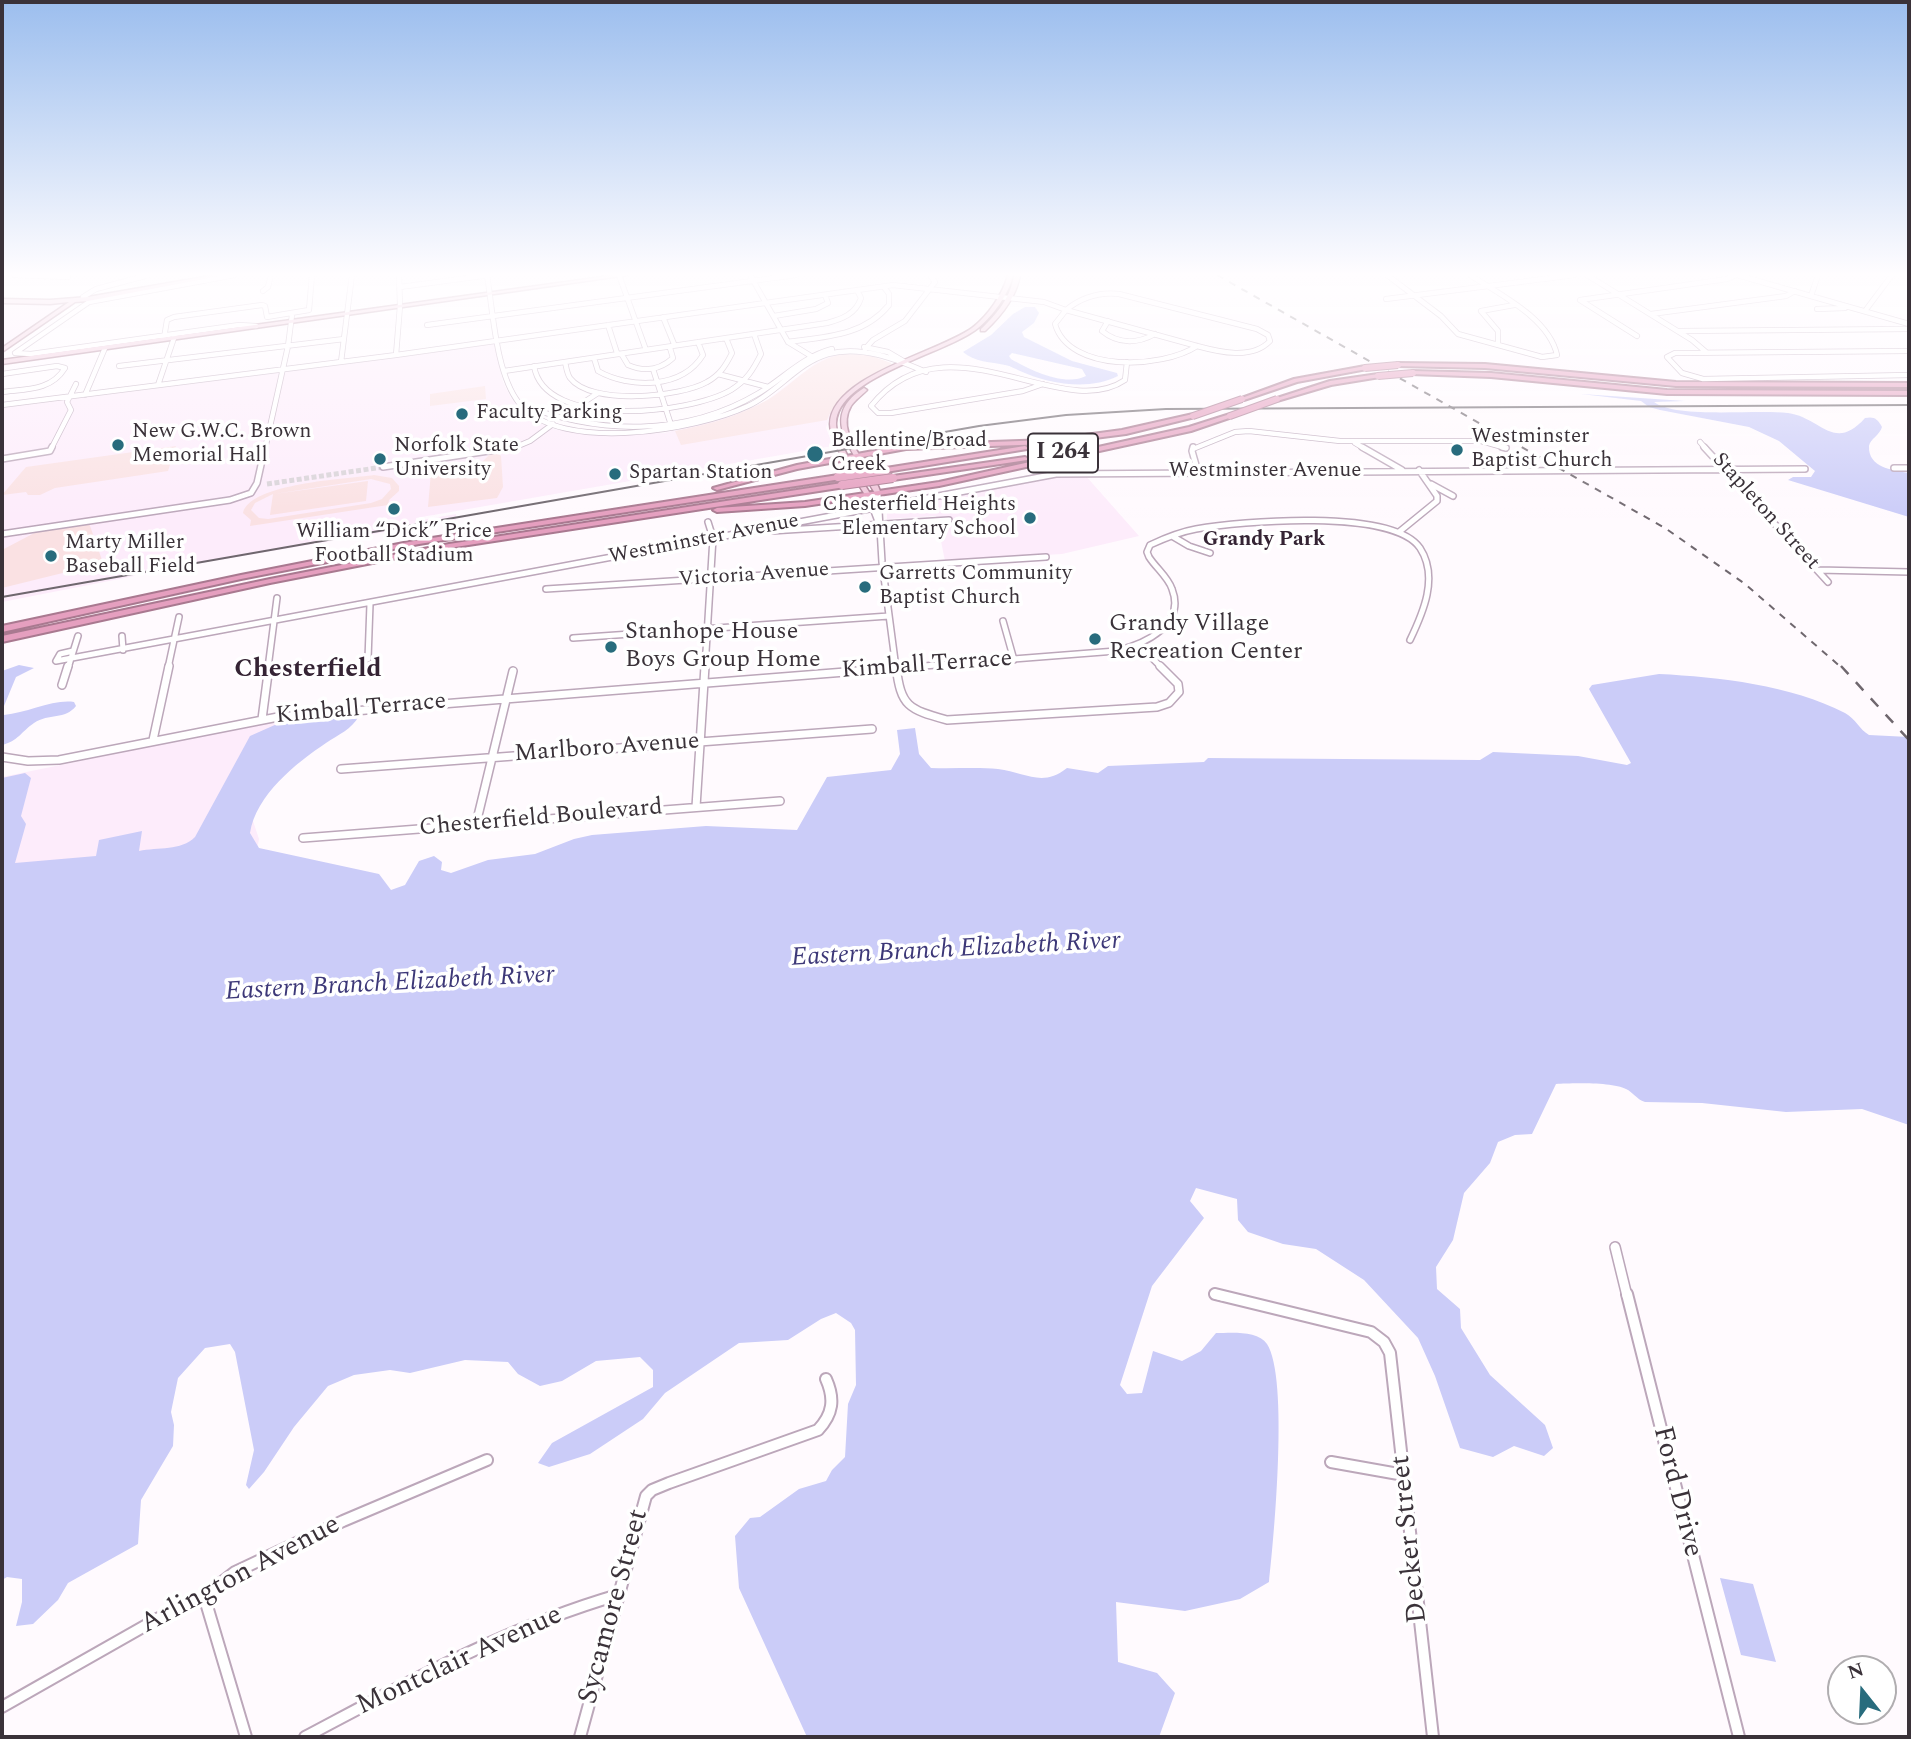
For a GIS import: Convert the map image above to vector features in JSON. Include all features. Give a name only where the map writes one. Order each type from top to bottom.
[{"type":"highway","name":"I 264","points":[[2,629],[343,556],[840,481],[886,470],[1125,432],[1193,416],[1296,380],[1365,368],[1398,365],[1485,366],[1685,385],[1909,385]]},
{"type":"highway","name":"I 264","points":[[840,481],[893,478],[1135,442],[1191,429],[1330,383],[1413,373],[1490,375],[1668,392],[1909,393]]},
{"type":"highway","points":[[623,513],[858,455],[917,446],[1048,442],[1125,432]]},
{"type":"highway","points":[[623,513],[792,505],[878,494],[960,481],[1135,442]]},
{"type":"highway","name":"I 264","points":[[2,639],[372,560],[623,513]]},
{"type":"main road","points":[[8,356],[23,359]]},
{"type":"main road","points":[[2,362],[44,356]]},
{"type":"main road","points":[[878,494],[843,429],[845,408],[867,387],[925,356]]},
{"type":"main road","points":[[867,495],[833,427],[837,406],[859,386],[931,356]]},
{"type":"street","points":[[85,395],[101,356]]},
{"type":"street","points":[[158,386],[168,356]]},
{"type":"street","points":[[119,366],[205,356]]},
{"type":"street","points":[[2,534],[230,500],[248,495],[257,485],[285,356]]},
{"type":"street","points":[[341,362],[342,356]]},
{"type":"street","points":[[3,405],[387,356]]},
{"type":"street","points":[[501,356],[510,392],[534,418],[552,425],[614,433],[672,426],[727,415],[761,400],[817,358],[824,356]]},
{"type":"street","points":[[504,371],[606,356]]},
{"type":"street","points":[[622,356],[629,366],[653,369],[670,362],[672,356]]},
{"type":"street","points":[[594,358],[598,371],[612,379],[633,383],[658,382],[683,374],[698,365],[702,356]]},
{"type":"street","points":[[565,362],[573,382],[598,393],[632,397],[663,395],[690,388],[718,374],[731,356]]},
{"type":"street","points":[[534,366],[537,380],[543,389],[562,401],[622,412],[668,409],[708,398],[743,380],[755,368],[760,356]]},
{"type":"street","points":[[520,404],[559,420],[609,427],[672,426],[731,407],[768,387],[809,356]]},
{"type":"street","points":[[810,356],[817,358]]},
{"type":"street","points":[[895,356],[926,372]]},
{"type":"street","points":[[1092,356],[1127,362],[1166,360],[1178,356]]},
{"type":"street","points":[[1668,356],[1685,375],[1703,379],[1909,375]]},
{"type":"street","points":[[1043,384],[1023,391],[886,414],[874,411],[870,405],[882,393],[901,381],[926,372],[956,368],[984,369],[1079,391],[1110,388],[1128,379],[1127,362]]},
{"type":"street","points":[[2,374],[57,366],[65,368],[61,379],[52,384],[2,392]]},
{"type":"street","points":[[653,369],[672,426]]},
{"type":"street","points":[[718,374],[777,389]]},
{"type":"street","points":[[2,459],[50,450],[71,410],[66,404],[76,384]]},
{"type":"street","points":[[3,405],[13,391]]},
{"type":"street","points":[[578,406],[598,393]]},
{"type":"street","points":[[383,467],[510,449],[530,441],[559,420]]},
{"type":"street","points":[[1198,472],[1192,449],[1234,432],[1249,431],[1353,442],[1481,441],[1506,448]]},
{"type":"street","points":[[1353,442],[1402,471]]},
{"type":"street","name":"Stapleton Street","points":[[1700,442],[1828,582]]},
{"type":"street","points":[[1894,468],[1909,468]]},
{"type":"street","name":"Westminster Avenue","points":[[70,660],[1056,474],[1805,469]]},
{"type":"street","points":[[1410,640],[1427,604],[1428,581],[1422,551],[1399,532],[1437,501],[1437,496],[1419,470]]},
{"type":"street","points":[[1427,482],[1453,496]]},
{"type":"street","points":[[257,485],[267,484]]},
{"type":"street","points":[[878,494],[881,518],[879,524]]},
{"type":"street","points":[[867,495],[879,524],[899,692],[918,712],[947,720],[1157,707],[1169,704],[1179,692],[1178,684],[1139,645]]},
{"type":"street","points":[[752,531],[949,520]]},
{"type":"street","points":[[696,807],[713,538],[708,522]]},
{"type":"street","name":"Kimball Terrace","points":[[2,757],[28,761],[59,760],[262,719],[506,697],[1101,654],[1139,645],[1156,635],[1173,616],[1176,601],[1173,589],[1147,552],[1153,542],[1227,525],[1268,522],[1350,522],[1399,532]]},
{"type":"street","points":[[1172,536],[1189,546],[1210,553]]},
{"type":"street","name":"Victoria Avenue","points":[[546,589],[1046,557]]},
{"type":"street","points":[[1818,570],[1909,572]]},
{"type":"street","points":[[262,719],[277,598]]},
{"type":"street","points":[[368,659],[370,604]]},
{"type":"street","points":[[573,638],[889,616]]},
{"type":"street","points":[[153,740],[179,617]]},
{"type":"street","points":[[1003,621],[1014,660]]},
{"type":"street","points":[[62,685],[78,636]]},
{"type":"street","points":[[122,636],[124,650]]},
{"type":"street","points":[[70,660],[58,662],[56,659],[64,652],[73,651]]},
{"type":"street","points":[[476,824],[513,671]]},
{"type":"street","name":"Marlboro Avenue","points":[[341,769],[872,729]]},
{"type":"street","name":"Chesterfield Boulevard","points":[[303,838],[780,802]]},
{"type":"street","name":"Ford Drive","points":[[1615,1247],[1739,1737]]},
{"type":"street","name":"Decker Street","points":[[1215,1294],[1371,1332],[1384,1342],[1390,1353],[1433,1737]]},
{"type":"street","name":"Sycamore Street","points":[[580,1737],[641,1504],[652,1490],[818,1430],[825,1424],[833,1400],[826,1378]]},
{"type":"street","name":"Arlington Avenue","points":[[2,1707],[157,1619],[204,1596],[235,1572],[343,1521],[487,1460]]},
{"type":"street","points":[[1331,1462],[1404,1475]]},
{"type":"street","name":"Montclair Avenue","points":[[304,1737],[521,1628],[564,1611],[618,1595]]},
{"type":"street","points":[[204,1596],[246,1737]]},
{"type":"shaded area","name":"Norfolk State University","points":[[409,356],[498,356],[503,382],[511,398],[529,419],[554,429],[592,435],[664,433],[731,416],[766,401],[817,362],[831,356],[867,356],[891,363],[857,383],[835,401],[826,428],[833,446],[416,518],[416,521],[456,514],[456,520],[201,563],[2,602],[2,408]]},
{"type":"shaded area","points":[[872,356],[891,363],[890,367],[852,387],[838,401],[827,420],[681,445],[675,431],[711,423],[747,410],[778,393],[813,366],[832,357]]},
{"type":"shaded area","points":[[485,386],[486,399],[430,406],[430,394]]},
{"type":"shaded area","points":[[176,446],[168,471],[55,488],[40,495],[28,495],[26,492],[2,495],[26,467]]},
{"type":"shaded area","points":[[498,453],[501,456],[503,487],[497,498],[428,507],[431,472],[479,465],[490,454]]},
{"type":"shaded area","points":[[374,475],[392,478],[399,486],[399,491],[389,500],[388,505],[250,526],[251,520],[243,513],[250,503],[280,489]],"holes":[[[371,479],[390,484],[391,489],[382,499],[371,503],[268,519],[259,518],[251,510],[255,503],[273,494],[270,515],[366,501],[368,481],[274,494]]]},
{"type":"shaded area","name":"Chesterfield Heights Elementary School","points":[[1086,476],[1139,536],[1062,554],[945,561],[936,516],[887,519],[887,509],[1049,477]]},
{"type":"shaded area","name":"Marty Miller Baseball Field","points":[[89,523],[102,560],[95,565],[2,588],[2,550],[40,530]]},
{"type":"shaded area","points":[[338,715],[248,806],[259,839],[243,929],[2,945],[2,777],[270,722]]},
{"type":"water","points":[[969,356],[1009,356],[1028,368],[1068,380],[1086,376],[1082,369],[1026,356],[1062,356],[1117,373],[1118,376],[1095,383],[1069,384],[1031,376],[1007,365]]},
{"type":"water","points":[[1581,394],[1685,401],[1654,402],[1665,407],[1698,412],[1788,413],[1835,433],[1844,433],[1865,418],[1873,418],[1882,427],[1869,446],[1873,459],[1883,467],[1909,473],[1909,517],[1788,480],[1793,477],[1811,477],[1815,471],[1779,441],[1749,427],[1660,410],[1641,401]]},
{"type":"water","points":[[19,665],[34,668],[16,677],[4,706],[4,715],[57,702],[74,702],[76,706],[67,713],[40,720],[16,739],[2,745],[2,671]]},
{"type":"water","name":"Eastern Branch Elizabeth River","points":[[1659,674],[1730,680],[1778,689],[1824,703],[1845,713],[1869,735],[1909,737],[1909,1125],[1862,1109],[1786,1112],[1702,1103],[1645,1102],[1628,1090],[1612,1085],[1556,1084],[1532,1134],[1515,1135],[1498,1142],[1490,1163],[1464,1193],[1453,1240],[1436,1267],[1437,1289],[1460,1309],[1461,1328],[1490,1375],[1545,1425],[1553,1448],[1544,1456],[1514,1446],[1493,1457],[1460,1448],[1435,1376],[1418,1338],[1364,1280],[1316,1249],[1283,1244],[1248,1232],[1238,1220],[1237,1199],[1196,1188],[1190,1201],[1204,1218],[1152,1286],[1120,1385],[1127,1394],[1142,1393],[1153,1351],[1182,1361],[1201,1351],[1216,1333],[1244,1333],[1263,1340],[1274,1362],[1277,1389],[1279,1422],[1276,1496],[1269,1582],[1240,1599],[1185,1611],[1116,1602],[1118,1662],[1157,1673],[1175,1693],[1159,1737],[807,1737],[739,1588],[735,1536],[750,1518],[760,1517],[799,1489],[826,1481],[832,1470],[845,1457],[848,1404],[856,1385],[855,1330],[851,1323],[836,1313],[821,1319],[788,1340],[739,1343],[665,1393],[643,1419],[590,1454],[549,1467],[538,1463],[552,1443],[653,1387],[653,1370],[640,1357],[596,1361],[562,1381],[540,1386],[518,1374],[508,1362],[465,1360],[410,1373],[390,1370],[354,1375],[328,1386],[249,1489],[246,1485],[254,1450],[235,1352],[230,1344],[205,1348],[178,1378],[171,1412],[174,1425],[173,1446],[141,1500],[138,1544],[68,1583],[58,1600],[33,1624],[16,1626],[22,1602],[22,1579],[7,1577],[2,1580],[2,778],[25,773],[31,778],[21,816],[26,824],[15,863],[96,856],[99,840],[142,831],[139,851],[176,847],[195,837],[250,736],[277,724],[359,716],[349,728],[302,760],[279,781],[260,806],[250,833],[259,848],[379,874],[391,890],[405,885],[419,861],[434,856],[442,862],[441,870],[451,873],[488,860],[535,854],[592,835],[706,826],[797,830],[827,777],[891,770],[900,754],[897,730],[915,728],[919,754],[931,768],[998,769],[1041,778],[1058,774],[1067,768],[1098,773],[1108,766],[1204,762],[1208,758],[1480,760],[1493,752],[1578,756],[1627,765],[1631,763],[1589,689],[1592,685]]},
{"type":"water","points":[[1720,1578],[1753,1584],[1776,1662],[1741,1655]]},
{"type":"tunnel","points":[[267,484],[383,467]]},
{"type":"tram line","points":[[2,597],[979,426],[1066,415],[1166,409],[1909,405]]},
{"type":"railway","points":[[1361,356],[1665,528],[1745,584],[1842,668]]},
{"type":"railway","points":[[1841,666],[1909,740]]},
{"type":"place","name":"Faculty Parking","points":[[462,414]]},
{"type":"place","name":"New G.W.C. Brown Memorial Hall","points":[[118,445]]},
{"type":"place","name":"Westminster Baptist Church","points":[[1457,450]]},
{"type":"place","name":"Ballentine/Broad Creek","points":[[815,454]]},
{"type":"place","name":"Norfolk State University","points":[[380,459]]},
{"type":"place","name":"Spartan Station","points":[[615,474]]},
{"type":"place","name":"William “Dick” Price Football Stadium","points":[[394,509]]},
{"type":"place","name":"Chesterfield Heights Elementary School","points":[[1030,518]]},
{"type":"place","name":"Marty Miller Baseball Field","points":[[51,556]]},
{"type":"place","name":"Garretts Community Baptist Church","points":[[865,587]]},
{"type":"place","name":"Grandy Village Recreation Center","points":[[1095,639]]},
{"type":"place","name":"Stanhope House Boys Group Home","points":[[611,647]]},
{"type":"district","name":"Grandy Park","points":[[1264,541]]},
{"type":"district","name":"Chesterfield","points":[[308,671]]}]
